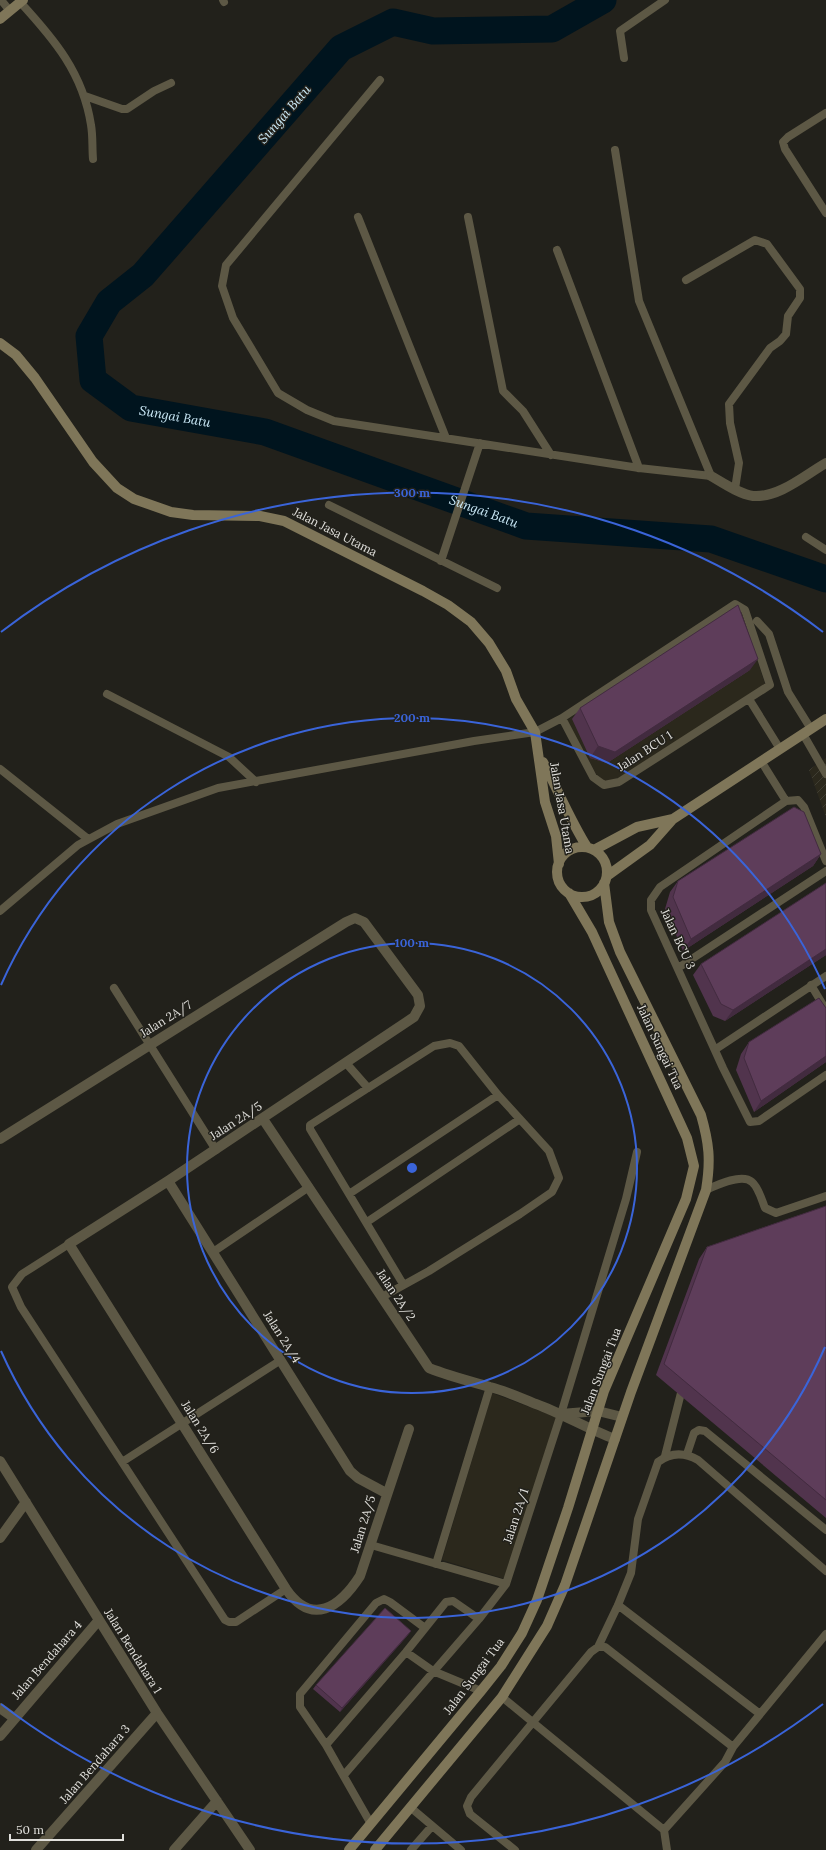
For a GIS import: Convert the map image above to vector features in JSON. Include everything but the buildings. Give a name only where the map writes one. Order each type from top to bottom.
[{"type":"main road","points":[[0,19],[21,1]]},
{"type":"main road","name":"Jalan Jasa Utama","points":[[0,343],[16,355],[35,378],[94,462],[117,488],[134,499],[171,512],[186,514],[260,516],[284,521],[423,591],[471,622],[489,643],[506,671],[516,699],[535,732],[540,757],[545,802],[556,836],[559,864]]},
{"type":"main road","points":[[673,819],[637,827],[590,848],[573,849],[567,852],[559,864],[559,880],[569,893],[584,896],[599,890],[606,880],[650,845],[673,819],[826,719]]},
{"type":"main road","name":"Jalan Jasa Utama","points":[[540,757],[560,793],[574,827],[590,848]]},
{"type":"main road","points":[[590,848],[605,861],[606,880]]},
{"type":"main road","name":"Jalan Sungai Tua","points":[[375,1850],[502,1697],[547,1626],[565,1585],[622,1417],[706,1190],[710,1172],[709,1143],[701,1115],[620,952],[609,922],[606,880]]},
{"type":"main road","name":"Jalan Sungai Tua","points":[[349,1850],[501,1666],[522,1633],[537,1600],[604,1391],[675,1228],[686,1199],[694,1166],[687,1138],[592,932],[569,893]]},
{"type":"street","points":[[711,476],[735,489],[753,496],[774,493],[826,462]]},
{"type":"street","name":"Jalan 2A/7","points":[[0,1139],[346,922],[356,918],[364,922],[418,995],[420,1006],[414,1017]]},
{"type":"street","name":"Jalan 2A/5","points":[[69,1244],[264,1119],[414,1017]]},
{"type":"street","name":"Jalan 2A/2","points":[[264,1119],[429,1368],[459,1379],[490,1387],[561,1414],[592,1430],[615,1439]]},
{"type":"street","name":"Jalan 2A/4","points":[[168,1181],[350,1471],[358,1478],[386,1493]]},
{"type":"street","name":"Jalan 2A/6","points":[[69,1244],[286,1589],[291,1596],[304,1607],[311,1610],[320,1611]]},
{"type":"street","name":"Jalan 2A/2","points":[[561,1414],[598,1411],[622,1417]]},
{"type":"street","name":"Jalan 2A/5","points":[[320,1611],[334,1604],[352,1587],[365,1565],[386,1493],[409,1428]]},
{"type":"street","name":"Jalan Bendahara 1","points":[[0,1461],[157,1713],[250,1850]]},
{"type":"street","points":[[0,1538],[3,1526],[26,1502]]},
{"type":"street","name":"Jalan Bendahara 4","points":[[0,1736],[99,1620]]},
{"type":"street","points":[[0,1708],[14,1718]]},
{"type":"street","name":"Jalan Bendahara 3","points":[[36,1850],[157,1713]]},
{"type":"street","points":[[174,1850],[216,1801]]},
{"type":"lane","points":[[1,0],[10,11]]},
{"type":"lane","points":[[624,58],[620,30],[665,0]]},
{"type":"lane","points":[[21,1],[46,30],[71,64],[85,96],[91,126],[92,159]]},
{"type":"lane","points":[[380,80],[226,265],[222,286],[233,318],[278,393],[307,410],[334,421],[639,468],[711,476],[639,301],[615,150]]},
{"type":"lane","points":[[85,96],[122,109],[127,108],[154,91],[171,83]]},
{"type":"lane","points":[[826,113],[788,137],[783,142],[785,149],[826,212]]},
{"type":"lane","points":[[358,217],[446,438]]},
{"type":"lane","points":[[468,217],[504,391],[524,411],[552,455]]},
{"type":"lane","points":[[686,280],[755,240],[767,244],[800,289],[800,298],[788,316],[786,334],[780,341],[770,348],[728,404],[730,423],[739,463],[735,489]]},
{"type":"lane","points":[[557,250],[639,468]]},
{"type":"lane","points":[[441,561],[480,444]]},
{"type":"lane","points":[[329,504],[497,588]]},
{"type":"lane","points":[[806,537],[826,550]]},
{"type":"lane","name":"Jalan BCU 1","points":[[735,604],[745,610],[770,686],[749,699],[619,782],[604,785],[593,777],[562,718],[735,604]]},
{"type":"lane","points":[[757,621],[769,634],[788,692],[826,774]]},
{"type":"lane","points":[[107,694],[229,757],[256,782]]},
{"type":"lane","points":[[749,699],[780,749]]},
{"type":"lane","points":[[0,911],[78,845],[88,839],[117,824],[218,788],[474,741],[535,732],[562,718]]},
{"type":"lane","points":[[761,761],[786,801],[798,800],[804,806],[826,861]]},
{"type":"lane","points":[[0,769],[88,839]]},
{"type":"lane","name":"Jalan BCU 3","points":[[786,801],[660,887],[651,900],[651,910],[750,1122],[759,1121],[826,1075]]},
{"type":"lane","points":[[678,968],[826,871]]},
{"type":"lane","points":[[716,1049],[826,976]]},
{"type":"lane","points":[[811,985],[826,1010]]},
{"type":"lane","points":[[114,988],[216,1150]]},
{"type":"lane","points":[[382,1297],[403,1284],[429,1272],[552,1192],[559,1178],[549,1151],[498,1095],[459,1046],[450,1043],[434,1046],[310,1125],[310,1129],[403,1284]]},
{"type":"lane","points":[[346,1063],[368,1088]]},
{"type":"lane","points":[[349,1194],[498,1095]]},
{"type":"lane","points":[[367,1222],[520,1119]]},
{"type":"lane","name":"Jalan 2A/1","points":[[344,1775],[479,1619],[506,1584],[561,1414],[626,1199],[637,1152]]},
{"type":"lane","points":[[706,1190],[729,1180],[750,1181],[756,1187],[765,1208],[776,1213],[826,1196]]},
{"type":"lane","points":[[213,1252],[309,1188]]},
{"type":"lane","points":[[69,1244],[22,1274],[12,1287],[21,1307],[225,1620],[236,1622],[286,1589]]},
{"type":"lane","points":[[122,1462],[281,1360]]},
{"type":"lane","points":[[515,1850],[470,1814],[467,1806],[471,1796],[534,1723],[591,1652],[598,1647],[631,1573],[638,1519],[658,1462],[665,1456],[686,1374]]},
{"type":"lane","points":[[436,1564],[490,1387]]},
{"type":"lane","points":[[687,1454],[694,1433],[699,1430],[705,1431],[826,1530]]},
{"type":"lane","points":[[665,1456],[687,1454],[698,1460],[805,1555],[826,1571]]},
{"type":"lane","points":[[371,1544],[506,1584]]},
{"type":"lane","points":[[371,1824],[344,1775],[300,1708],[300,1694],[376,1603],[384,1599],[425,1628]]},
{"type":"lane","points":[[326,1746],[406,1652],[446,1602],[452,1601],[479,1619]]},
{"type":"lane","points":[[618,1604],[760,1714]]},
{"type":"lane","points":[[664,1830],[725,1762],[734,1747],[760,1714],[826,1634]]},
{"type":"lane","points":[[598,1647],[605,1647],[734,1747]]},
{"type":"lane","points":[[406,1652],[433,1671],[481,1691]]},
{"type":"lane","points":[[502,1697],[664,1830],[667,1850]]},
{"type":"lane","points":[[410,1808],[461,1850]]},
{"type":"lane","points":[[411,1850],[432,1826]]},
{"type":"shaded area","points":[[735,608],[742,613],[765,684],[619,778],[605,781],[596,774],[567,720]]},
{"type":"shaded area","points":[[826,758],[826,817],[809,770]]},
{"type":"shaded area","points":[[492,1393],[556,1417],[505,1579],[442,1560]]},
{"type":"waterway","name":"Sungai Batu","points":[[603,0],[552,29],[433,31],[393,22],[341,48],[143,275],[109,302],[89,336],[93,380],[131,408],[265,432],[526,526],[711,539],[826,579]]}]
